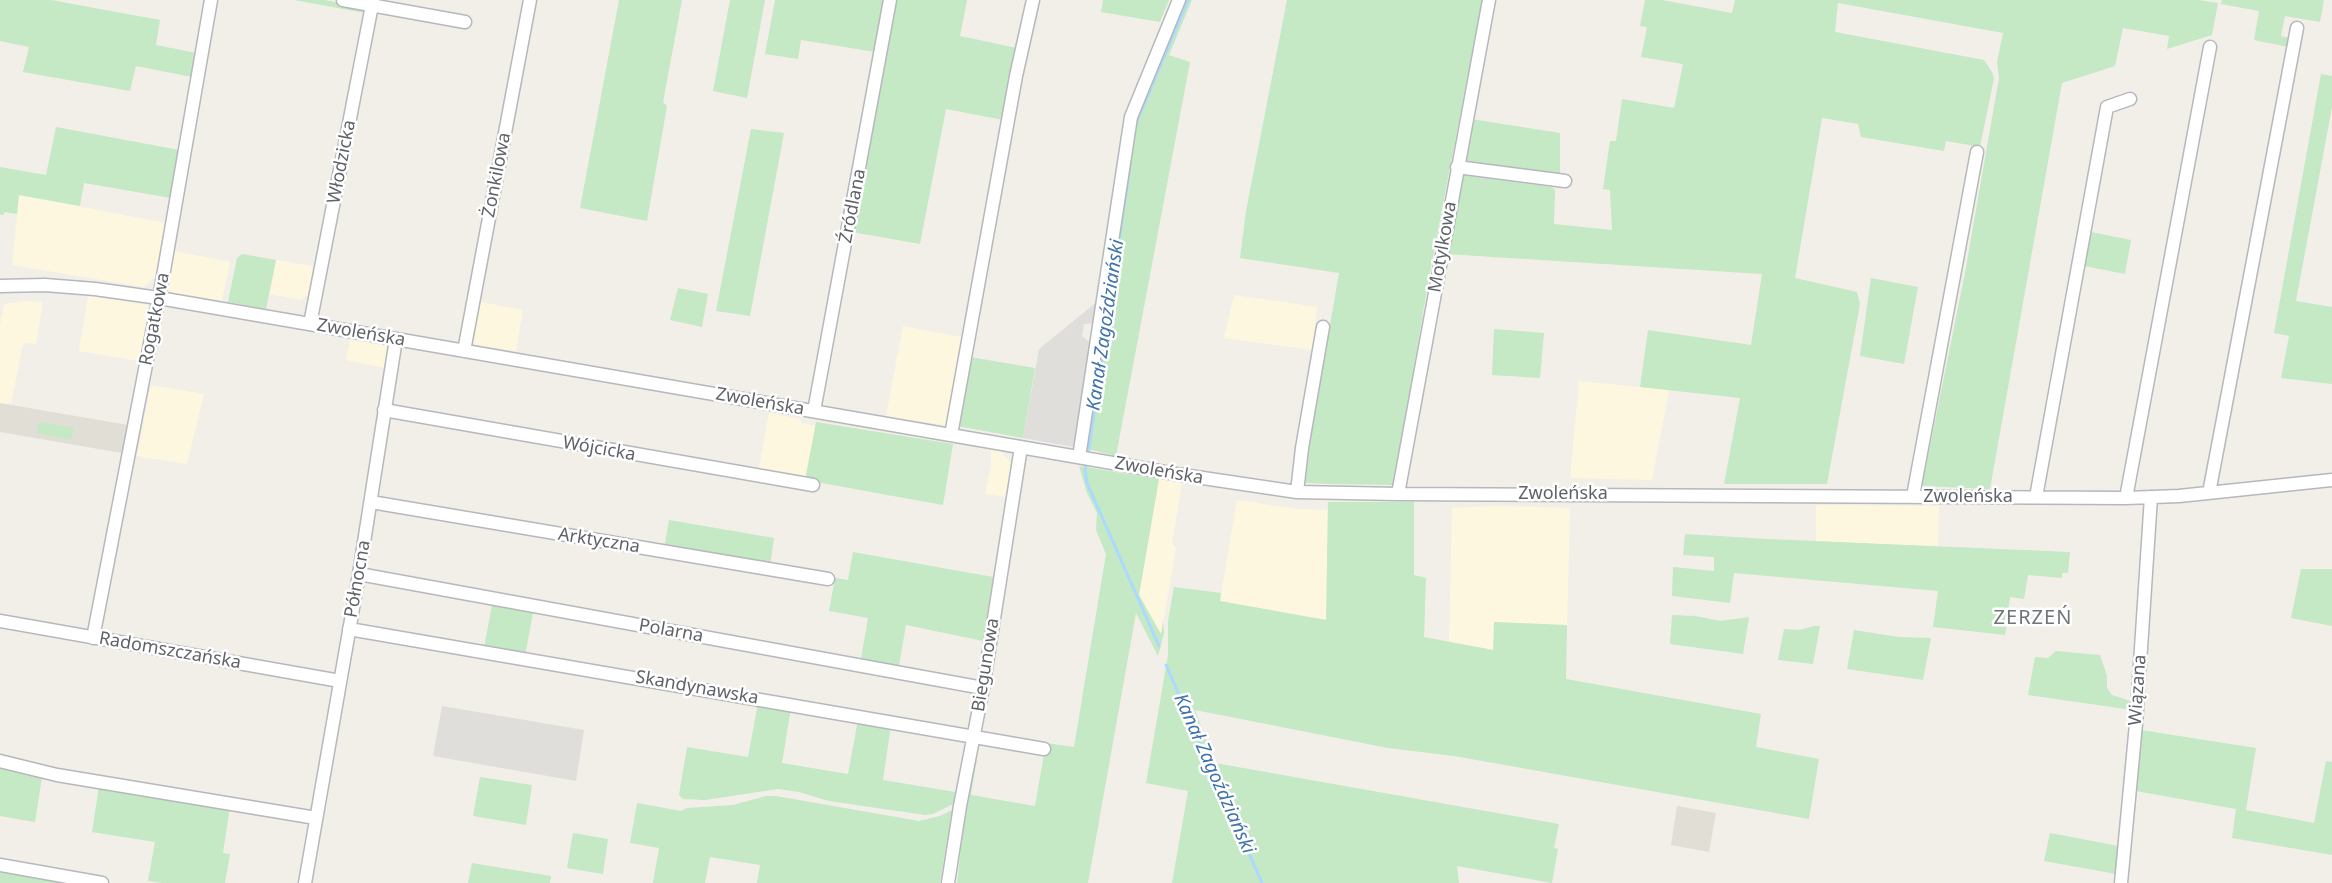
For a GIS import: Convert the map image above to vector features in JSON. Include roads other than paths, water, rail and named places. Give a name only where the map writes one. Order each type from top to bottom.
[{"type":"street","name":"Rogatkowa","points":[[94,638],[159,298],[211,0]]},
{"type":"street","points":[[343,0],[372,3],[465,22]]},
{"type":"street","name":"Żonkilowa","points":[[464,351],[530,0]]},
{"type":"street","name":"Źródlana","points":[[814,411],[890,0]]},
{"type":"street","points":[[951,435],[971,336],[969,328],[1016,76],[1033,0]]},
{"type":"street","points":[[1085,458],[1131,117],[1179,0]]},
{"type":"street","name":"Motylkowa","points":[[1398,494],[1489,0]]},
{"type":"street","name":"Włodzicka","points":[[310,324],[372,3]]},
{"type":"street","points":[[2209,493],[2296,28]]},
{"type":"street","points":[[2126,498],[2210,47]]},
{"type":"street","points":[[2036,497],[2107,107],[2130,100]]},
{"type":"street","points":[[1913,496],[1977,152]]},
{"type":"street","points":[[1457,167],[1565,181]]},
{"type":"street","name":"Zwoleńska","points":[[0,286],[45,285],[95,289],[159,298],[1020,447],[1297,492],[2126,498],[2209,493],[2332,480]]},
{"type":"street","points":[[1297,492],[1302,448],[1323,327]]},
{"type":"street","name":"Północna","points":[[305,883],[359,574],[396,339]]},
{"type":"street","name":"Wójcicka","points":[[384,410],[813,485]]},
{"type":"street","name":"Biegunowa","points":[[948,883],[960,806],[984,688],[1020,447]]},
{"type":"street","name":"Wiązana","points":[[2121,883],[2136,724],[2151,497]]},
{"type":"street","name":"Arktyczna","points":[[371,502],[828,579]]},
{"type":"street","name":"Polarna","points":[[359,574],[984,688]]},
{"type":"street","name":"Radomszczańska","points":[[0,621],[340,681]]},
{"type":"street","name":"Skandynawska","points":[[349,628],[1044,749]]},
{"type":"street","points":[[0,761],[26,766],[57,776],[316,818]]},
{"type":"street","points":[[0,865],[102,883]]},
{"type":"waterway","name":"Kanał Zagoździański","points":[[1135,126],[1188,0]]},
{"type":"waterway","name":"Kanał Zagoździański","points":[[1088,455],[1130,165]]},
{"type":"waterway","name":"Kanał Zagoździański","points":[[1087,461],[1085,470],[1087,483],[1159,646]]},
{"type":"waterway","name":"Kanał Zagoździański","points":[[1166,665],[1262,883]]},
{"type":"district","name":"ZERZEŃ","points":[[2033,618]]}]
